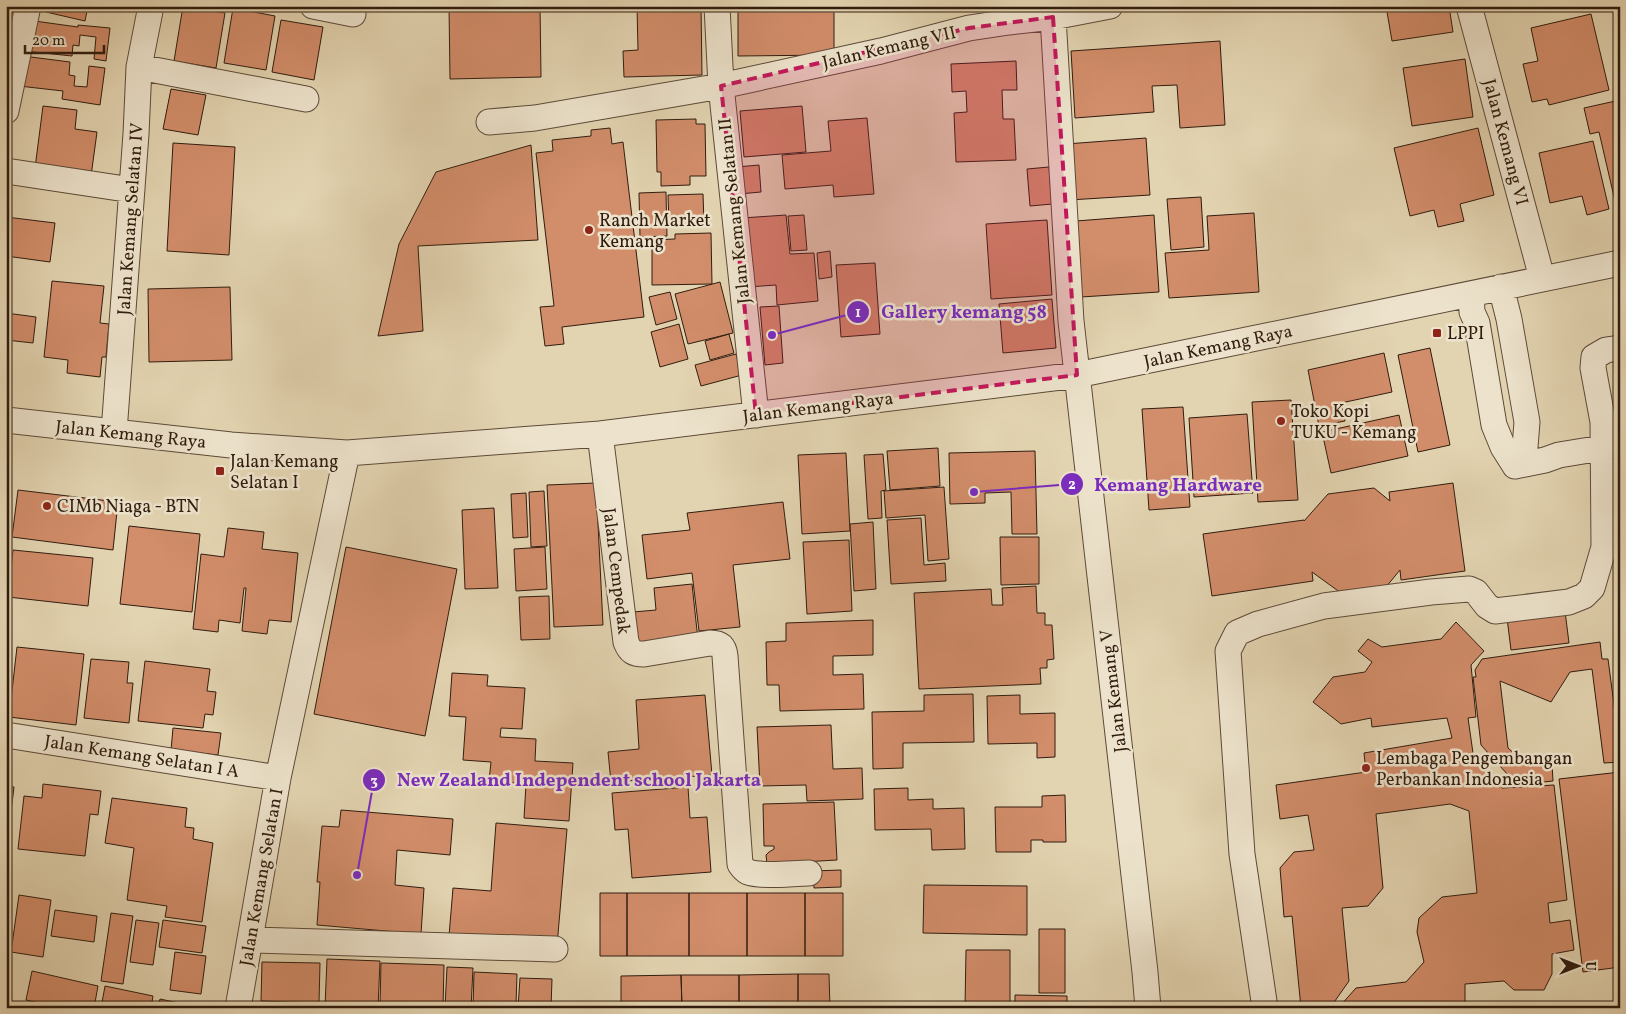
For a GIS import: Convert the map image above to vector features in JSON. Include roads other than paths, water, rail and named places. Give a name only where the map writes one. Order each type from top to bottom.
[{"type":"street","points":[[6,111],[28,6]]},
{"type":"street","name":"Jalan Kemang Selatan IV","points":[[114,432],[136,134],[139,68],[151,6]]},
{"type":"street","points":[[313,6],[353,14]]},
{"type":"street","name":"Jalan Kemang Selatan II","points":[[717,6],[721,86],[756,414]]},
{"type":"street","name":"Jalan Kemang VII","points":[[489,122],[535,118],[721,86],[969,28],[1053,17],[1110,6]]},
{"type":"street","name":"Jalan Kemang VI","points":[[1469,6],[1542,278]]},
{"type":"street","points":[[1053,17],[1071,321],[1077,375]]},
{"type":"street","points":[[139,68],[306,99]]},
{"type":"street","points":[[6,171],[132,190]]},
{"type":"street","name":"Jalan Kemang Raya","points":[[6,420],[231,445],[347,453],[600,434],[1077,375],[1620,263]]},
{"type":"street","points":[[1501,287],[1509,319],[1527,422],[1525,447],[1515,466]]},
{"type":"street","points":[[1471,294],[1472,312],[1477,323],[1494,425],[1503,447],[1515,466]]},
{"type":"street","points":[[1265,1008],[1242,854],[1228,651],[1237,634],[1258,624],[1324,606],[1431,592],[1469,589],[1476,592],[1487,606],[1495,610],[1569,602],[1584,596],[1592,588],[1604,547],[1611,446],[1603,422],[1609,397],[1593,368],[1594,357],[1606,350],[1620,348]]},
{"type":"street","name":"Jalan Kemang V","points":[[1077,375],[1150,1007]]},
{"type":"street","name":"Jalan Cempedak","points":[[600,434],[624,633],[628,647],[633,653],[644,654],[710,643],[718,643],[722,646],[726,656],[740,864],[743,869],[759,874],[808,873]]},
{"type":"street","points":[[1515,466],[1546,460],[1559,455],[1611,446]]},
{"type":"street","name":"Jalan Kemang Selatan I","points":[[238,1008],[278,778],[347,453]]},
{"type":"street","name":"Jalan Kemang Selatan I A","points":[[6,735],[278,778]]},
{"type":"street","points":[[251,940],[555,948]]},
{"type":"place","name":"Ranch Market Kemang","points":[[589,230]]},
{"type":"place","name":"LPPI","points":[[1437,333]]},
{"type":"place","name":"Gallery kemang 58","points":[[772,335]]},
{"type":"place","name":"Toko Kopi TUKU - Kemang","points":[[1281,421]]},
{"type":"place","name":"Jalan Kemang Selatan I","points":[[220,471]]},
{"type":"place","name":"Kemang Hardware","points":[[974,492]]},
{"type":"place","name":"CIMb Niaga - BTN","points":[[47,506]]},
{"type":"place","name":"Lembaga Pengembangan Perbankan Indonesia","points":[[1366,768]]},
{"type":"place","name":"New Zealand Independent school Jakarta","points":[[357,875]]}]
